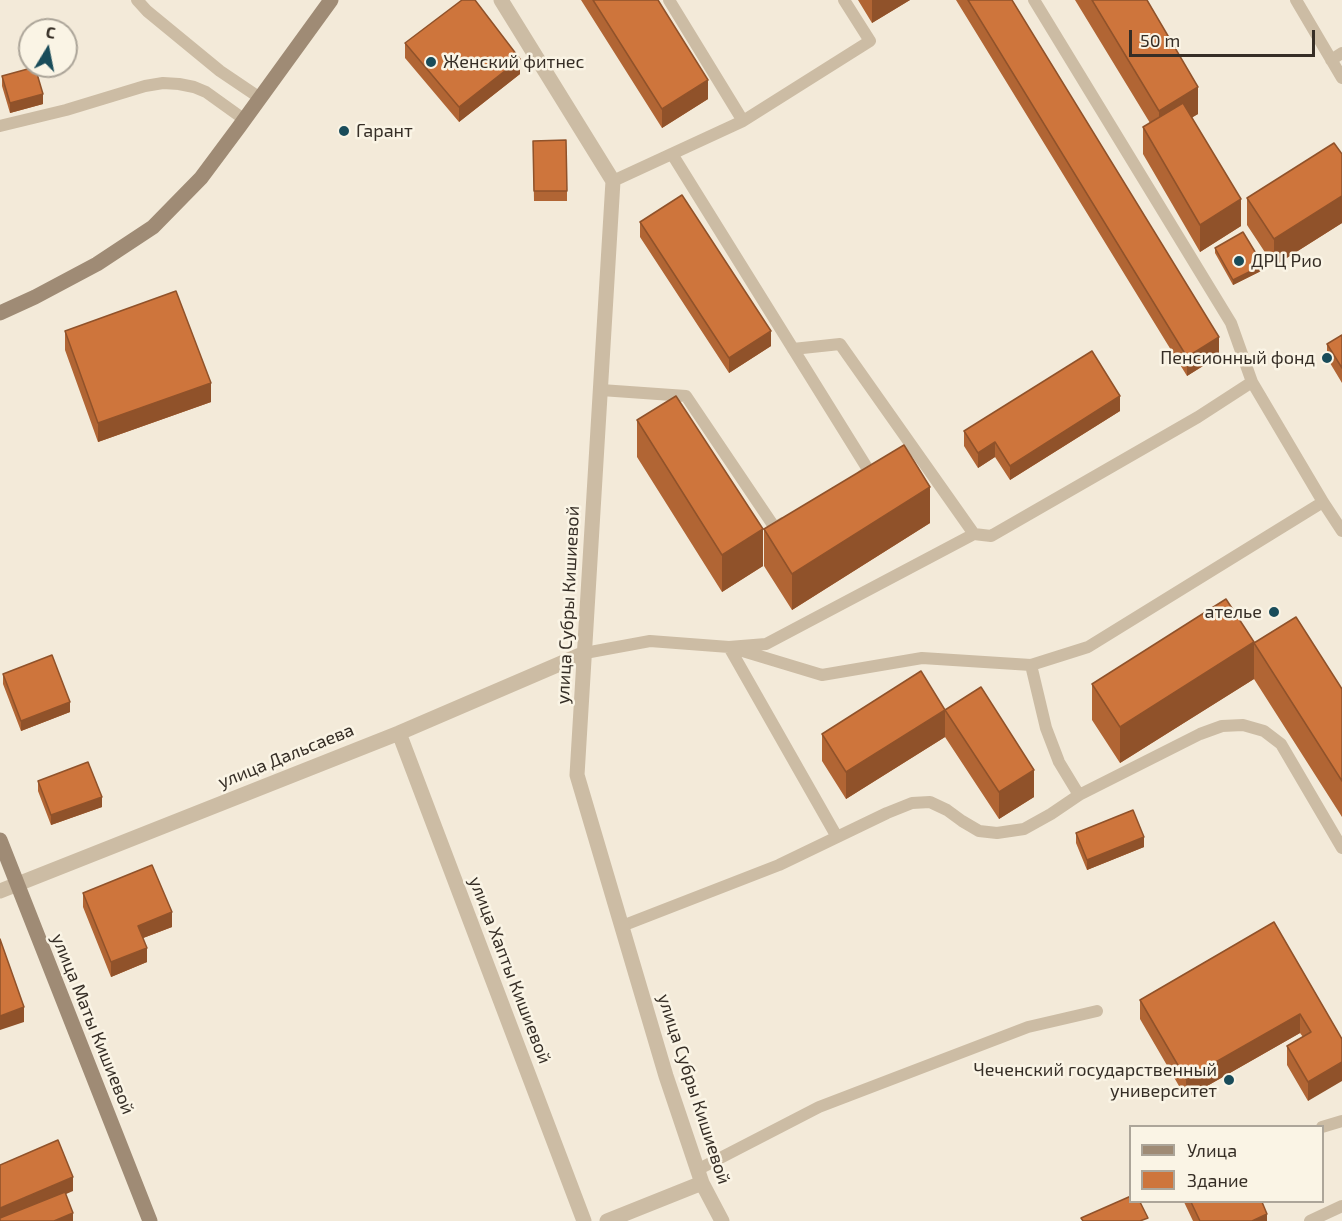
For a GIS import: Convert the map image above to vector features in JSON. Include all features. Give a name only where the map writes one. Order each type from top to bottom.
[{"type":"street","points":[[0,313],[97,264],[153,227],[201,178],[331,0]]},
{"type":"street","points":[[501,0],[613,181]]},
{"type":"street","name":"улица Субры Кишиевой","points":[[613,181],[578,775],[666,1076],[699,1176],[722,1221]]},
{"type":"street","name":"улица Дальсаева","points":[[0,891],[399,733],[585,653]]},
{"type":"street","name":"улица Хапты Кишиевой","points":[[399,733],[584,1221]]},
{"type":"street","name":"улица Маты Кишиевой","points":[[0,840],[150,1221]]},
{"type":"street","points":[[606,1221],[699,1176]]},
{"type":"lane","points":[[137,0],[147,11],[220,71],[260,98]]},
{"type":"lane","points":[[669,0],[743,121]]},
{"type":"lane","points":[[613,181],[743,121],[870,41],[844,0]]},
{"type":"lane","points":[[1034,0],[1232,323],[1252,382],[1342,531]]},
{"type":"lane","points":[[1296,0],[1337,56],[1342,78]]},
{"type":"lane","points":[[0,126],[163,83],[179,84],[206,92],[245,120]]},
{"type":"lane","points":[[672,154],[869,471],[850,483]]},
{"type":"lane","points":[[793,349],[840,344],[974,534]]},
{"type":"lane","points":[[585,653],[650,641],[729,647],[766,644],[974,534],[991,536],[1198,417],[1252,382]]},
{"type":"lane","points":[[601,390],[686,396],[775,528],[794,517]]},
{"type":"lane","points":[[729,647],[822,675],[922,658],[1031,665],[1088,647],[1323,502]]},
{"type":"lane","points":[[729,647],[837,837]]},
{"type":"lane","points":[[1031,665],[1049,736],[1059,762],[1079,795]]},
{"type":"lane","points":[[622,926],[779,865],[912,803],[930,802],[979,831],[997,833],[1024,828],[1051,814],[1079,795],[1200,734],[1222,726],[1243,725],[1264,731],[1281,744],[1342,848]]},
{"type":"lane","points":[[699,1176],[819,1107],[1028,1028],[1097,1011]]},
{"type":"lane","points":[[1324,1127],[1342,1121]]},
{"type":"lane","points":[[1310,1221],[1330,1217],[1342,1206]]},
{"type":"building","points":[[462,0],[475,0],[520,59],[459,107],[405,43]]},
{"type":"building","points":[[593,0],[658,0],[708,80],[662,109]]},
{"type":"building","points":[[968,0],[1012,0],[1219,337],[1187,357]]},
{"type":"building","points":[[1092,0],[1147,0],[1198,87],[1159,111]]},
{"type":"building","points":[[18,72],[18,78],[38,78],[43,94],[10,103],[2,76]]},
{"type":"building","points":[[1183,103],[1241,199],[1200,225],[1143,127]]},
{"type":"building","points":[[566,140],[567,191],[534,191],[533,141]]},
{"type":"building","points":[[1334,143],[1342,154],[1342,196],[1274,239],[1247,198]]},
{"type":"building","points":[[682,195],[771,331],[729,358],[640,222]]},
{"type":"building","name":"ДРЦ Рио","points":[[1243,232],[1263,265],[1233,280],[1215,248]]},
{"type":"building","points":[[176,291],[211,383],[98,423],[65,331]]},
{"type":"building","points":[[1342,335],[1342,368],[1327,344]]},
{"type":"building","points":[[1092,351],[1120,396],[1010,466],[995,442],[978,453],[964,431]]},
{"type":"building","points":[[676,396],[763,529],[722,555],[637,420]]},
{"type":"building","points":[[904,445],[930,487],[792,574],[764,529]]},
{"type":"building","points":[[1226,599],[1254,642],[1120,727],[1092,684]]},
{"type":"building","points":[[1296,617],[1342,689],[1342,781],[1254,643]]},
{"type":"building","points":[[52,655],[70,702],[21,721],[3,674]]},
{"type":"building","points":[[921,671],[945,710],[846,772],[822,734]]},
{"type":"building","points":[[981,687],[1034,770],[999,792],[945,710]]},
{"type":"building","points":[[88,762],[102,797],[51,815],[38,781]]},
{"type":"building","points":[[1133,810],[1144,837],[1087,860],[1076,833]]},
{"type":"building","points":[[152,865],[172,912],[138,926],[147,948],[111,962],[83,893]]},
{"type":"building","points":[[1274,922],[1342,1039],[1342,1062],[1308,1082],[1287,1046],[1311,1032],[1300,1014],[1186,1079],[1140,1000]]},
{"type":"building","points":[[0,939],[24,1007],[0,1016]]},
{"type":"building","points":[[58,1140],[73,1177],[0,1208],[0,1165]]},
{"type":"building","points":[[65,1192],[73,1213],[54,1221],[0,1221],[0,1218]]},
{"type":"building","points":[[1129,1197],[1129,1203],[1140,1203],[1148,1218],[1140,1221],[1083,1221],[1081,1218]]},
{"type":"building","points":[[1191,1203],[1262,1203],[1267,1214],[1252,1221],[1200,1221]]},
{"type":"place","name":"Женский фитнес","points":[[431,62]]},
{"type":"place","name":"Гарант","points":[[344,131]]},
{"type":"place","name":"ДРЦ Рио","points":[[1239,261]]},
{"type":"place","name":"Пенсионный фонд","points":[[1327,358]]},
{"type":"place","name":"ателье","points":[[1274,612]]},
{"type":"place","name":"Чеченский государственный университет","points":[[1229,1080]]}]
